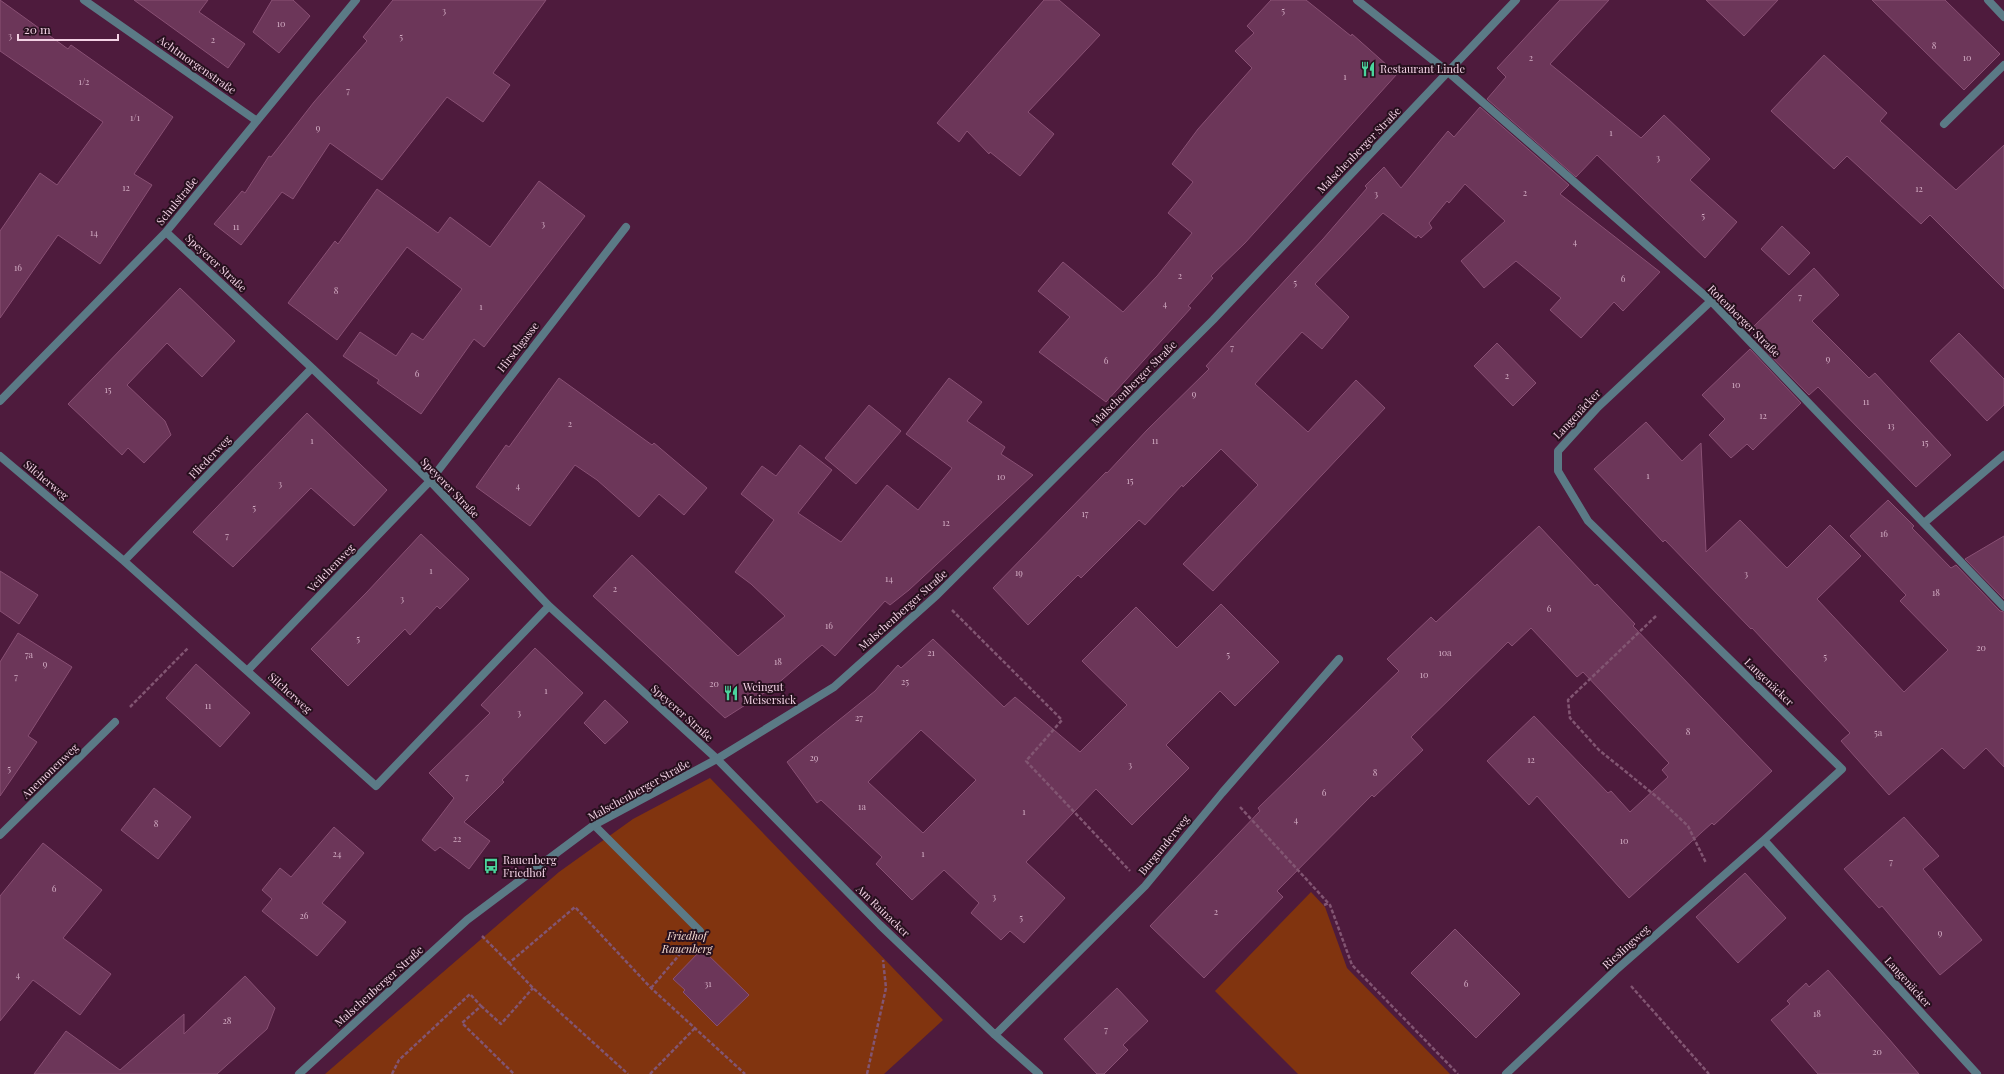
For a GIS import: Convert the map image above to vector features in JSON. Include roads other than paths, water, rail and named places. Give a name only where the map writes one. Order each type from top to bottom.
[{"type":"street","name":"Achtmorgenstraße","points":[[84,0],[257,121]]},
{"type":"street","name":"Schulstraße","points":[[0,401],[166,232],[356,0]]},
{"type":"street","name":"Rotenberger Straße","points":[[1357,0],[1448,72],[1711,301],[2004,607]]},
{"type":"street","name":"Malschenberger Straße","points":[[299,1074],[467,920],[594,825],[717,759],[834,687],[937,596],[1212,320],[1516,0]]},
{"type":"street","points":[[1988,0],[2004,17]]},
{"type":"street","points":[[1944,124],[2004,65]]},
{"type":"street","name":"Hirschgasse","points":[[430,481],[626,228]]},
{"type":"street","name":"Speyerer Straße","points":[[166,232],[312,368],[430,481],[549,606],[717,759]]},
{"type":"street","name":"Langenäcker","points":[[1711,301],[1598,407],[1558,451],[1558,471],[1588,521],[1842,769],[1764,840],[1977,1074]]},
{"type":"street","name":"Fliederweg","points":[[124,561],[312,368]]},
{"type":"street","points":[[1924,523],[2004,455]]},
{"type":"street","name":"Silcherweg","points":[[0,456],[204,631],[376,786],[549,606]]},
{"type":"street","name":"Veilchenweg","points":[[248,670],[430,481]]},
{"type":"street","name":"Burgunderweg","points":[[995,1035],[1145,886],[1222,793],[1339,659]]},
{"type":"street","name":"Anemonenweg","points":[[0,835],[116,722]]},
{"type":"street","name":"Am Rainacker","points":[[717,759],[880,925],[995,1035],[1039,1074]]},
{"type":"street","points":[[594,825],[700,931]]},
{"type":"street","name":"Rieslingweg","points":[[1506,1074],[1616,970],[1764,840]]},
{"type":"place","name":"Restaurant Linde","points":[[1368,69]]},
{"type":"place","name":"Weingut Meisersick","points":[[731,693]]},
{"type":"place","name":"Rauenberg Friedhof","points":[[491,866]]},
{"type":"park label","name":"Friedhof Rauenberg","points":[[687,942]]}]
